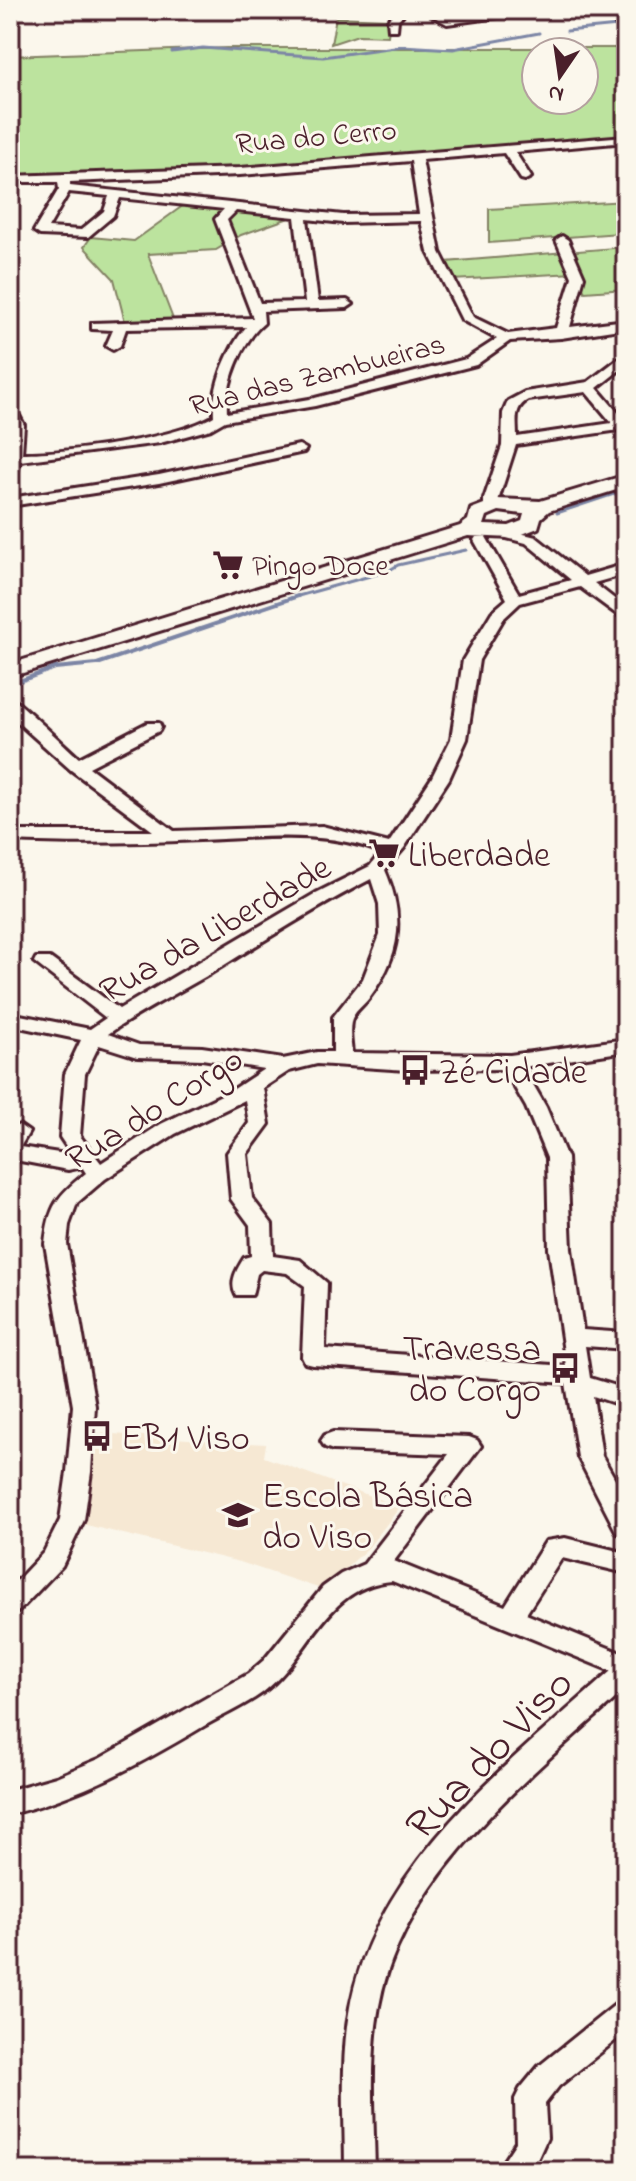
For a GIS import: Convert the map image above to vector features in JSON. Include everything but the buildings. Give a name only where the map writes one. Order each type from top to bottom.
[{"type":"main road","points":[[10,671],[626,481]]},
{"type":"street","points":[[393,28],[393,20],[402,10]]},
{"type":"street","points":[[427,10],[439,19],[463,21],[545,10]]},
{"type":"street","points":[[603,10],[620,20],[622,26]]},
{"type":"street","name":"Rua do Cerro","points":[[10,179],[64,184],[626,139]]},
{"type":"street","points":[[507,148],[525,177]]},
{"type":"street","points":[[416,155],[425,217],[434,252],[468,320],[506,338],[561,334],[626,324]]},
{"type":"street","points":[[116,193],[109,213],[84,234],[40,231],[64,184],[231,209],[343,219],[425,217]]},
{"type":"street","points":[[221,418],[220,403],[237,346],[260,318],[221,219],[231,209]]},
{"type":"street","points":[[301,215],[312,305]]},
{"type":"street","points":[[561,334],[578,277],[562,240]]},
{"type":"street","points":[[257,307],[347,304]]},
{"type":"street","points":[[97,326],[258,323]]},
{"type":"street","points":[[113,346],[121,326]]},
{"type":"street","name":"Rua das Zambueiras","points":[[11,462],[179,435],[212,425],[221,418],[315,402],[471,362],[506,338]]},
{"type":"street","points":[[515,600],[505,520],[504,468],[510,442],[511,407],[516,400],[525,396],[589,387],[607,380],[626,357]]},
{"type":"street","points":[[589,387],[624,425]]},
{"type":"street","points":[[10,411],[19,436],[11,462]]},
{"type":"street","points":[[510,442],[624,425]]},
{"type":"street","points":[[10,502],[159,479],[299,449]]},
{"type":"street","points":[[505,520],[626,616]]},
{"type":"street","points":[[343,1058],[340,1024],[346,1009],[360,997],[377,968],[389,942],[393,920],[388,894],[376,870],[440,779],[459,739],[471,660],[498,615],[515,600],[626,569]]},
{"type":"street","points":[[10,702],[20,715],[77,766],[170,836]]},
{"type":"street","points":[[77,766],[153,727]]},
{"type":"street","points":[[10,836],[101,840],[301,828],[337,831],[391,850]]},
{"type":"street","name":"Rua da Liberdade","points":[[92,1166],[70,1137],[75,1074],[93,1036],[117,1017],[322,897],[376,870]]},
{"type":"street","points":[[43,962],[117,1017]]},
{"type":"street","points":[[10,1019],[93,1036],[137,1051],[202,1053],[283,1066]]},
{"type":"street","name":"Rua do Corgo","points":[[10,1604],[53,1559],[72,1520],[84,1406],[56,1244],[58,1225],[68,1199],[92,1166],[253,1086],[283,1066],[317,1058],[407,1063],[510,1062],[626,1045]]},
{"type":"street","points":[[510,1062],[536,1107],[557,1158],[560,1249],[576,1379],[590,1457],[626,1526]]},
{"type":"street","points":[[253,1086],[259,1124],[256,1133],[237,1153],[242,1199],[261,1224],[262,1262]]},
{"type":"street","points":[[13,1144],[68,1163],[92,1166]]},
{"type":"street","points":[[244,1289],[246,1273],[252,1264],[262,1262],[292,1266],[316,1283],[313,1357],[576,1379],[626,1398]]},
{"type":"street","points":[[571,1337],[626,1341]]},
{"type":"street","points":[[10,1802],[30,1798],[118,1763],[259,1681],[332,1593],[374,1569],[469,1446],[333,1441]]},
{"type":"street","points":[[510,1618],[555,1548],[626,1563]]},
{"type":"street","points":[[374,1569],[393,1571],[626,1666]]},
{"type":"street","name":"Rua do Viso","points":[[360,2171],[359,2057],[369,1984],[388,1935],[432,1867],[489,1800],[626,1673]]},
{"type":"street","points":[[512,2171],[530,2153],[530,2099],[549,2076],[626,2014]]},
{"type":"shaded area","name":"Escola Básica do Viso","points":[[97,1433],[266,1444],[264,1457],[400,1507],[368,1548],[329,1584],[318,1588],[240,1562],[82,1524]]},
{"type":"green space","points":[[336,17],[386,19],[390,22],[388,36],[358,35],[331,44]]},
{"type":"green space","points":[[226,48],[520,48],[520,116],[600,116],[600,48],[626,48],[626,136],[226,168],[70,177],[10,176],[10,56]]},
{"type":"green space","points":[[626,201],[626,243],[619,233],[489,243],[489,209]]},
{"type":"green space","points":[[184,205],[303,213],[241,235],[216,250],[148,254],[173,319],[125,322],[114,279],[84,247],[91,237],[134,241]]},
{"type":"green space","points":[[626,247],[626,289],[585,292],[574,273],[452,280],[446,262]]},
{"type":"waterway","points":[[567,31],[618,26]]},
{"type":"waterway","points":[[172,52],[203,48],[323,57],[402,46],[453,49],[539,33]]},
{"type":"waterway","points":[[557,513],[626,490]]},
{"type":"waterway","points":[[297,596],[388,571],[398,565],[466,550]]},
{"type":"waterway","points":[[17,682],[55,668],[97,664],[297,596]]},
{"type":"waterway","points":[[291,598],[297,596]]},
{"type":"place","name":"Pingo Doce","points":[[228,565]]},
{"type":"place","name":"Liberdade","points":[[384,853]]},
{"type":"place","name":"Zé Cidade","points":[[415,1070]]},
{"type":"place","name":"Travessa do Corgo","points":[[565,1368]]},
{"type":"place","name":"EB1 Viso","points":[[97,1436]]},
{"type":"place","name":"Escola Básica do Viso","points":[[238,1515]]}]
